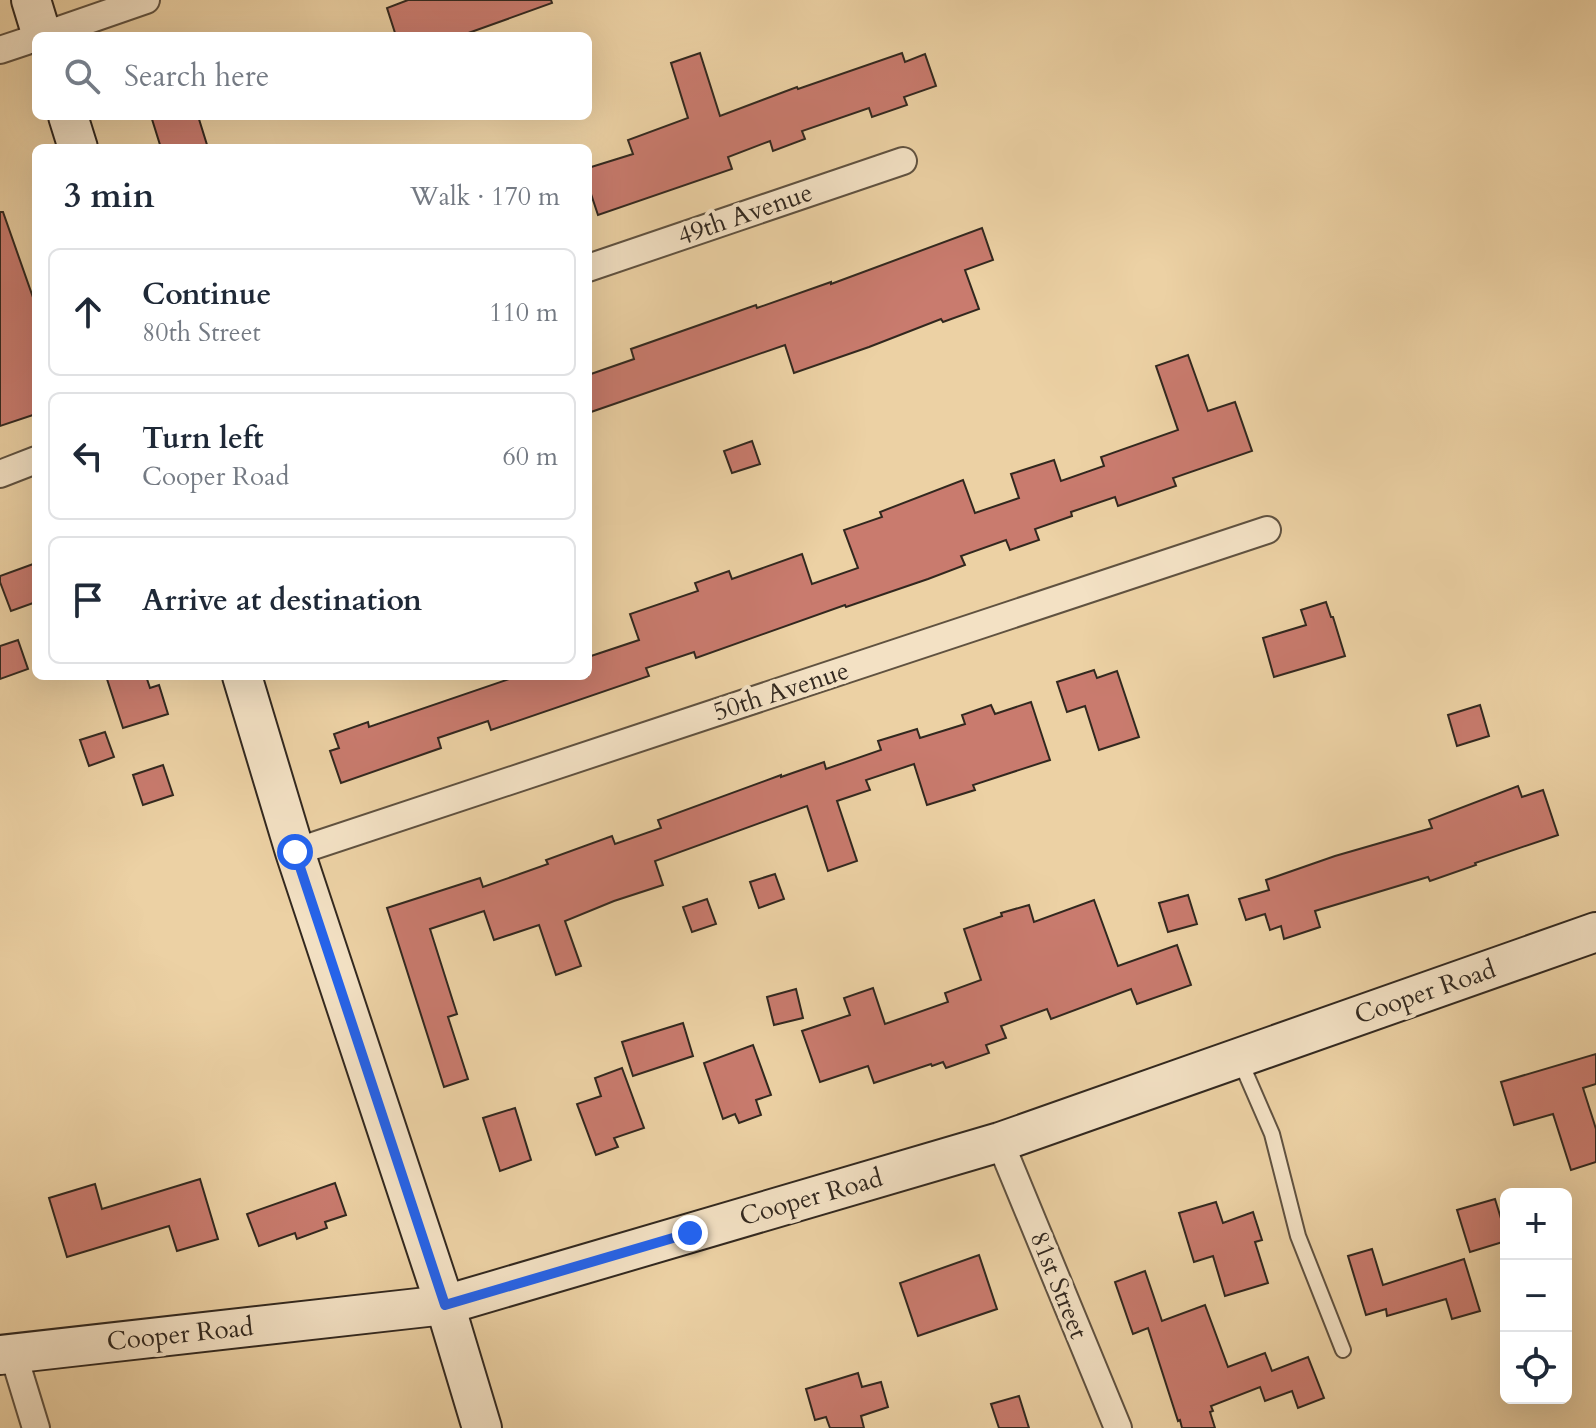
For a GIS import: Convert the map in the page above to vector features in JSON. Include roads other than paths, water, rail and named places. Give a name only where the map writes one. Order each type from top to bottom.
[{"type":"street","points":[[31,0],[41,32]]},
{"type":"street","points":[[54,32],[146,0]]},
{"type":"street","points":[[0,50],[32,39]]},
{"type":"street","points":[[69,120],[77,144]]},
{"type":"street","name":"49th Avenue","points":[[592,267],[903,161]]},
{"type":"street","points":[[0,474],[32,462]]},
{"type":"street","name":"50th Avenue","points":[[295,852],[1267,530]]},
{"type":"street","points":[[243,680],[295,852],[445,1305],[482,1428]]},
{"type":"street","name":"Cooper Road","points":[[6,1354],[445,1305],[1000,1142],[1596,932]]},
{"type":"street","name":"81st Street","points":[[1000,1142],[1118,1428]]},
{"type":"street","points":[[6,1354],[36,1428]]},
{"type":"lane","points":[[1239,1057],[1272,1134],[1298,1236],[1343,1350]]}]
